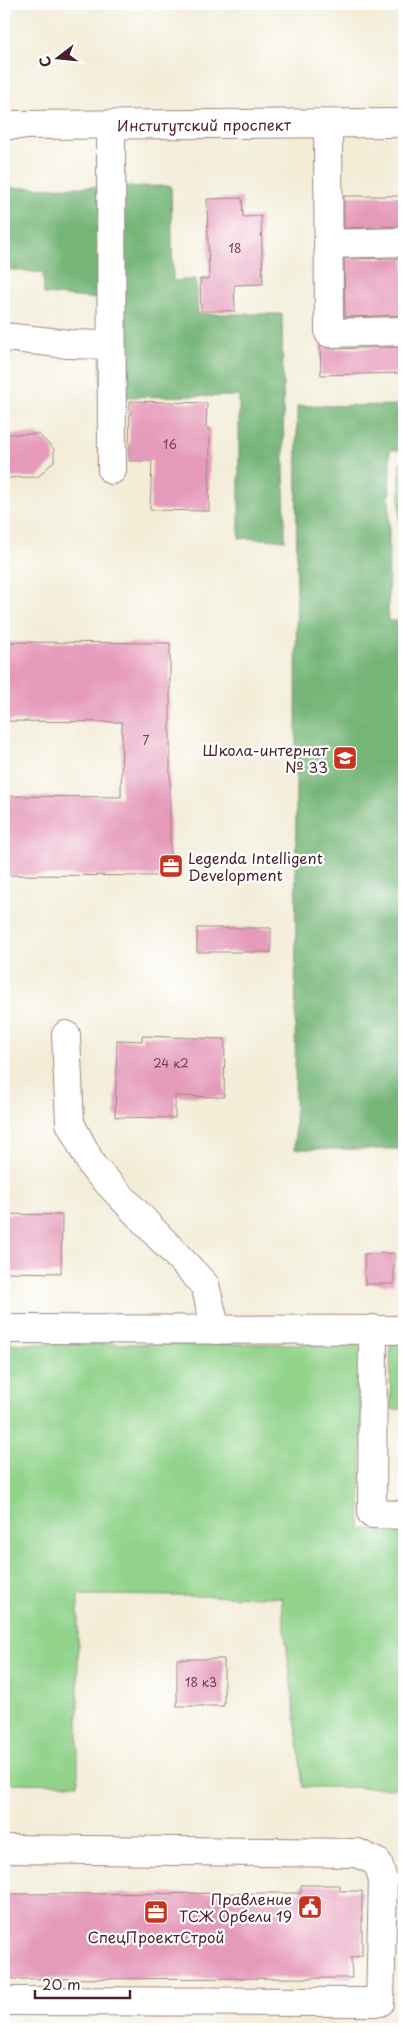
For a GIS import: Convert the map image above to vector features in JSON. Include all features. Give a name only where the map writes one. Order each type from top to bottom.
[{"type":"street","name":"Институтский проспект","points":[[4,125],[404,123]]},
{"type":"street","points":[[328,124],[329,333],[404,331]]},
{"type":"street","points":[[110,125],[112,470]]},
{"type":"street","points":[[328,244],[404,242]]},
{"type":"street","points":[[4,336],[69,344],[111,345]]},
{"type":"street","points":[[66,1035],[70,1123],[93,1168],[204,1285],[216,1330]]},
{"type":"street","points":[[4,1329],[404,1330]]},
{"type":"street","points":[[373,1329],[372,1514],[404,1515]]},
{"type":"street","points":[[4,1849],[358,1853],[378,1863],[383,1880],[380,2002],[4,2001]]},
{"type":"green space","points":[[171,186],[173,281],[196,279],[198,314],[282,314],[285,540],[239,538],[239,396],[101,397],[99,299],[44,294],[43,273],[4,269],[4,188]]},
{"type":"green space","name":"Школа-интернат № 33","points":[[404,405],[404,450],[390,450],[388,621],[404,621],[404,1149],[295,1149],[297,406]]},
{"type":"green space","points":[[400,462],[404,462],[404,609],[399,609]]},
{"type":"green space","points":[[4,1344],[363,1344],[360,1529],[404,1530],[404,1788],[303,1787],[281,1597],[78,1595],[78,1784],[4,1783]]},
{"type":"green space","points":[[390,1344],[404,1344],[404,1409],[391,1409]]},
{"type":"building","points":[[344,196],[404,196],[404,226],[344,228]]},
{"type":"building","points":[[242,198],[243,217],[261,216],[263,284],[234,285],[235,311],[201,311],[200,279],[209,279],[207,199]]},
{"type":"building","points":[[404,258],[404,315],[345,317],[344,259]]},
{"type":"building","points":[[320,345],[329,349],[404,347],[404,373],[321,375]]},
{"type":"building","points":[[130,401],[207,403],[206,428],[210,428],[209,511],[150,510],[152,461],[129,461]]},
{"type":"building","points":[[4,434],[38,434],[54,449],[54,461],[38,477],[4,478]]},
{"type":"building","points":[[4,642],[170,643],[170,876],[4,875],[4,796],[121,797],[122,722],[4,721]]},
{"type":"building","points":[[197,928],[271,928],[271,952],[197,952]]},
{"type":"building","points":[[142,1036],[225,1039],[224,1097],[175,1096],[175,1118],[115,1117],[117,1040],[142,1041]]},
{"type":"building","points":[[4,1214],[62,1215],[61,1273],[4,1272]]},
{"type":"building","points":[[394,1253],[394,1284],[365,1284],[364,1254]]},
{"type":"building","points":[[177,1659],[224,1659],[224,1706],[177,1706]]},
{"type":"building","points":[[301,1885],[340,1885],[340,1891],[362,1891],[362,1956],[351,1957],[352,1978],[4,1979],[4,1894],[301,1893]]},
{"type":"place","name":"Школа-интернат № 33","points":[[345,758]]},
{"type":"place","name":"Legenda Intelligent Development","points":[[171,866]]},
{"type":"place","name":"Правление ТСЖ Орбели 19","points":[[310,1907]]},
{"type":"place","name":"СпецПроектСтрой","points":[[156,1912]]}]
